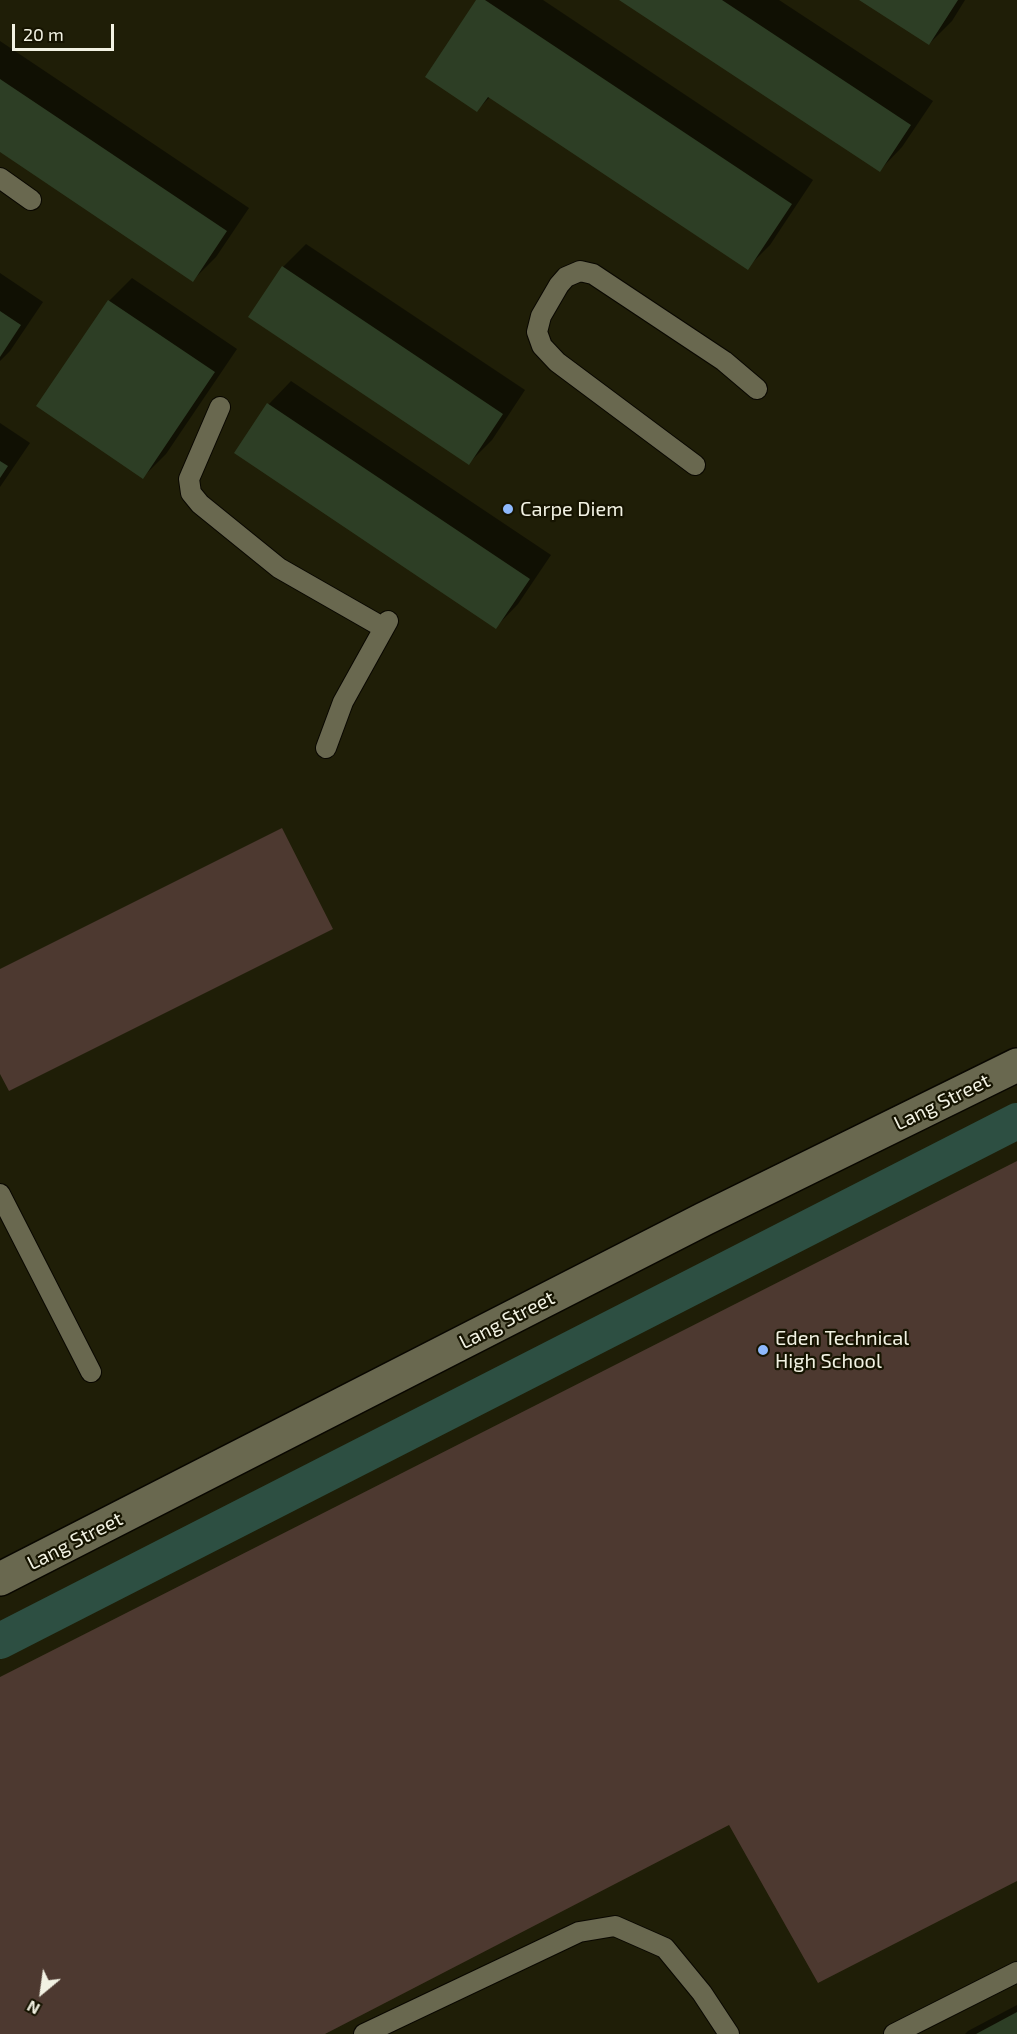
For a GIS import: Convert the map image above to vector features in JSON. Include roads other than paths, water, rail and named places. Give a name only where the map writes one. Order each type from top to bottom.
[{"type":"street","name":"Lang Street","points":[[0,1579],[704,1219],[1017,1065]]},
{"type":"lane","points":[[0,177],[31,200]]},
{"type":"lane","points":[[695,465],[557,362],[542,346],[537,332],[541,316],[559,285],[566,277],[580,272],[593,274],[724,361],[757,389]]},
{"type":"lane","points":[[220,407],[189,479],[191,494],[200,504],[279,568],[386,624],[343,702],[326,748]]},
{"type":"lane","points":[[0,1194],[91,1372]]},
{"type":"lane","points":[[364,2034],[579,1932],[615,1926],[665,1948],[702,1993],[729,2034]]},
{"type":"lane","points":[[894,2034],[1017,1972]]},
{"type":"waterway","points":[[0,1641],[1017,1121]]},
{"type":"place","name":"Carpe Diem","points":[[508,509]]},
{"type":"place","name":"Eden Technical High School","points":[[763,1350]]}]
